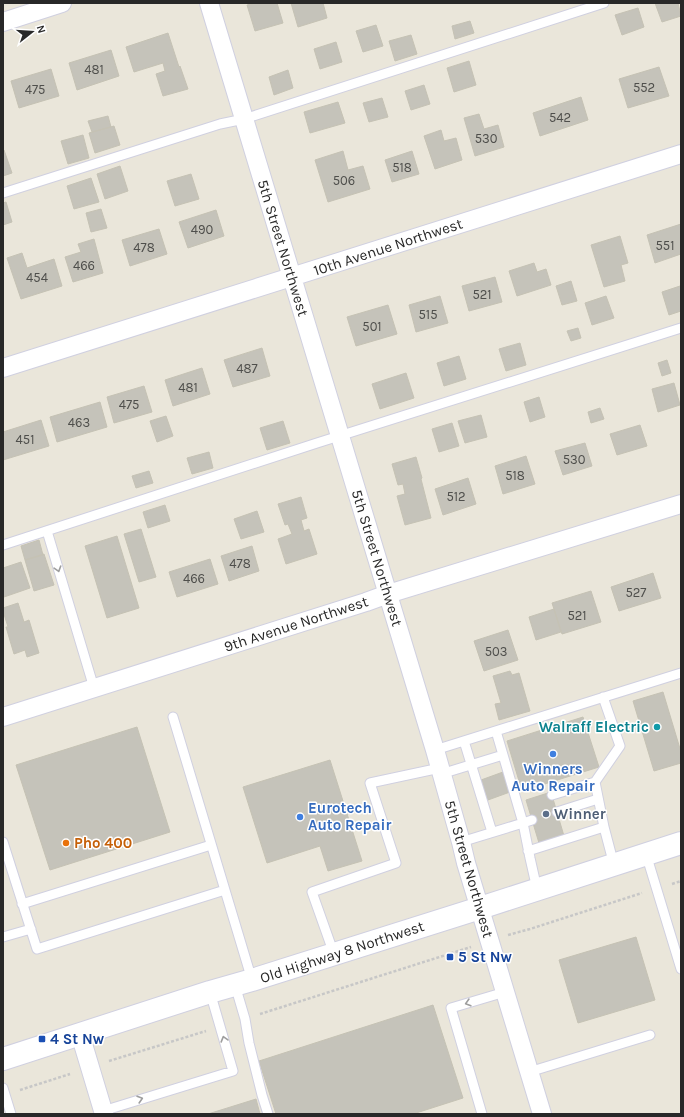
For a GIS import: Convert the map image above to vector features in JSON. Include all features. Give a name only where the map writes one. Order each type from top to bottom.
[{"type":"street","points":[[3,22],[62,3]]},
{"type":"street","name":"5th Street Northwest","points":[[209,3],[435,750],[466,863],[542,1114]]},
{"type":"street","name":"10th Avenue Northwest","points":[[3,368],[681,154]]},
{"type":"street","name":"9th Avenue Northwest","points":[[3,717],[388,594],[681,504]]},
{"type":"street","name":"Old Highway 8 Northwest","points":[[3,1059],[681,843]]},
{"type":"street","points":[[80,1034],[103,1112]]},
{"type":"lane","points":[[3,193],[220,124],[244,119],[604,3]]},
{"type":"lane","points":[[3,545],[681,328]]},
{"type":"lane","points":[[47,531],[94,688]]},
{"type":"lane","points":[[435,750],[681,673]]},
{"type":"lane","points":[[552,795],[595,782],[620,746],[603,697]]},
{"type":"lane","points":[[173,717],[225,890],[244,983],[245,1019],[249,1043],[268,1114]]},
{"type":"lane","points":[[496,731],[503,755],[523,804],[523,823],[537,889]]},
{"type":"lane","points":[[464,741],[492,832]]},
{"type":"lane","points":[[334,954],[312,892],[396,863],[370,783],[471,765],[503,755]]},
{"type":"lane","points":[[595,782],[604,827],[614,865]]},
{"type":"lane","points":[[557,812],[598,799]]},
{"type":"lane","points":[[461,842],[532,820]]},
{"type":"lane","points":[[528,851],[604,827]]},
{"type":"lane","points":[[3,842],[37,949],[225,890]]},
{"type":"lane","points":[[22,904],[211,845]]},
{"type":"lane","points":[[646,854],[681,969]]},
{"type":"lane","points":[[3,937],[31,929]]},
{"type":"lane","points":[[103,1112],[233,1071],[210,992]]},
{"type":"lane","points":[[482,1114],[451,1008],[505,992]]},
{"type":"lane","points":[[529,1072],[650,1035]]},
{"type":"lane","points":[[4,1092],[11,1114]]},
{"type":"path","points":[[517,932],[681,881]]},
{"type":"path","points":[[245,1019],[462,950]]},
{"type":"path","points":[[116,1059],[220,1026]]},
{"type":"path","points":[[4,1092],[74,1072]]},
{"type":"building","points":[[255,3],[277,3],[283,23],[255,31],[247,5]]},
{"type":"building","points":[[291,3],[323,3],[327,18],[298,27]]},
{"type":"building","points":[[655,3],[678,3],[681,16],[662,22]]},
{"type":"building","points":[[638,8],[644,27],[622,35],[615,15]]},
{"type":"building","points":[[470,21],[474,33],[455,39],[452,26]]},
{"type":"building","points":[[376,25],[383,46],[363,52],[356,31]]},
{"type":"building","points":[[168,33],[188,89],[163,96],[156,74],[165,71],[163,63],[134,72],[126,47]]},
{"type":"building","points":[[411,35],[417,54],[395,61],[389,41]]},
{"type":"building","points":[[336,42],[342,62],[320,69],[314,49]]},
{"type":"building","points":[[111,50],[119,76],[77,90],[69,63]]},
{"type":"building","points":[[469,61],[476,85],[454,92],[447,68]]},
{"type":"building","points":[[659,67],[669,96],[628,108],[619,79]]},
{"type":"building","points":[[51,69],[59,96],[19,108],[11,81]]},
{"type":"building","points":[[288,70],[293,88],[274,95],[269,77]]},
{"type":"building","points":[[424,85],[430,104],[411,110],[405,91]]},
{"type":"building","points":[[581,97],[588,120],[540,136],[533,113]]},
{"type":"building","points":[[382,98],[388,117],[369,122],[363,103]]},
{"type":"building","points":[[338,102],[345,123],[310,133],[304,112]]},
{"type":"building","points":[[479,114],[484,129],[498,125],[504,147],[475,156],[464,118]]},
{"type":"building","points":[[108,116],[111,127],[92,132],[88,121]]},
{"type":"building","points":[[114,126],[120,145],[95,153],[89,133]]},
{"type":"building","points":[[441,130],[444,141],[456,138],[462,160],[435,169],[424,136]]},
{"type":"building","points":[[83,135],[89,158],[68,164],[61,141]]},
{"type":"building","points":[[4,150],[12,173],[3,176],[3,151]]},
{"type":"building","points":[[343,151],[348,170],[363,166],[370,189],[328,202],[315,160]]},
{"type":"building","points":[[412,151],[419,174],[392,182],[385,160]]},
{"type":"building","points":[[120,166],[128,191],[105,199],[97,174]]},
{"type":"building","points":[[191,174],[199,199],[175,206],[167,181]]},
{"type":"building","points":[[91,178],[99,202],[74,209],[67,186]]},
{"type":"building","points":[[6,202],[12,222],[3,225],[3,203]]},
{"type":"building","points":[[101,209],[107,228],[91,232],[86,213]]},
{"type":"building","points":[[216,210],[224,236],[188,248],[179,222]]},
{"type":"building","points":[[681,224],[681,254],[655,263],[647,235]]},
{"type":"building","points":[[159,229],[167,254],[130,266],[122,240]]},
{"type":"building","points":[[620,236],[628,263],[621,265],[625,281],[604,287],[591,245]]},
{"type":"building","points":[[94,239],[103,273],[73,282],[65,257],[81,252],[78,244]]},
{"type":"building","points":[[22,253],[27,268],[54,259],[62,286],[21,299],[7,258]]},
{"type":"building","points":[[534,263],[537,272],[546,269],[551,285],[517,296],[509,271]]},
{"type":"building","points":[[495,277],[502,302],[469,311],[462,286]]},
{"type":"building","points":[[571,281],[577,301],[562,305],[556,286]]},
{"type":"building","points":[[680,286],[681,311],[669,315],[662,292]]},
{"type":"building","points":[[440,296],[448,323],[416,332],[409,305]]},
{"type":"building","points":[[606,296],[614,318],[592,325],[585,303]]},
{"type":"building","points":[[388,305],[397,334],[356,346],[347,317]]},
{"type":"building","points":[[578,328],[581,338],[571,341],[567,331]]},
{"type":"building","points":[[520,343],[526,365],[506,371],[499,349]]},
{"type":"building","points":[[262,348],[270,376],[233,387],[224,360]]},
{"type":"building","points":[[459,356],[466,379],[444,386],[437,363]]},
{"type":"building","points":[[667,360],[671,373],[662,376],[658,363]]},
{"type":"building","points":[[202,368],[210,394],[173,406],[165,380]]},
{"type":"building","points":[[406,373],[414,398],[380,409],[372,384]]},
{"type":"building","points":[[674,383],[680,405],[658,412],[652,389]]},
{"type":"building","points":[[144,386],[152,412],[114,423],[107,397]]},
{"type":"building","points":[[539,397],[545,417],[530,422],[524,402]]},
{"type":"building","points":[[100,402],[107,427],[57,442],[50,417]]},
{"type":"building","points":[[600,408],[604,419],[591,423],[588,412]]},
{"type":"building","points":[[481,415],[487,437],[465,443],[458,421]]},
{"type":"building","points":[[166,416],[173,436],[157,442],[150,421]]},
{"type":"building","points":[[41,420],[49,446],[3,460],[3,432]]},
{"type":"building","points":[[283,421],[290,443],[267,450],[260,428]]},
{"type":"building","points":[[452,423],[459,446],[439,452],[432,429]]},
{"type":"building","points":[[640,425],[647,446],[617,455],[610,434]]},
{"type":"building","points":[[585,443],[592,466],[563,475],[555,451]]},
{"type":"building","points":[[209,452],[213,468],[192,474],[187,458]]},
{"type":"building","points":[[526,456],[535,484],[503,494],[495,466]]},
{"type":"building","points":[[416,457],[431,518],[405,525],[397,496],[405,494],[403,484],[398,485],[392,464]]},
{"type":"building","points":[[149,471],[153,483],[136,488],[132,476]]},
{"type":"building","points":[[468,478],[476,504],[443,515],[435,489]]},
{"type":"building","points":[[301,497],[307,518],[301,520],[304,531],[309,529],[317,554],[286,564],[278,539],[292,534],[288,524],[285,525],[278,504]]},
{"type":"building","points":[[165,505],[170,521],[148,528],[143,512]]},
{"type":"building","points":[[257,511],[264,532],[241,539],[234,519]]},
{"type":"building","points":[[141,529],[156,577],[139,582],[124,534]]},
{"type":"building","points":[[117,536],[139,608],[107,618],[85,546]]},
{"type":"building","points":[[39,540],[43,555],[25,560],[21,546]]},
{"type":"building","points":[[252,546],[259,571],[229,581],[221,556]]},
{"type":"building","points":[[44,554],[54,585],[34,591],[25,560]]},
{"type":"building","points":[[210,559],[218,584],[177,597],[169,572]]},
{"type":"building","points":[[21,562],[30,588],[4,597],[3,568]]},
{"type":"building","points":[[653,573],[661,598],[619,611],[611,587]]},
{"type":"building","points":[[591,591],[601,622],[562,634],[552,603]]},
{"type":"building","points":[[18,603],[24,622],[29,620],[39,653],[27,657],[25,650],[14,654],[3,611],[3,608]]},
{"type":"building","points":[[554,609],[561,632],[536,640],[529,617]]},
{"type":"building","points":[[508,630],[518,660],[484,671],[474,641]]},
{"type":"building","points":[[510,671],[512,675],[519,673],[530,711],[499,720],[495,704],[501,703],[493,676]]},
{"type":"building","name":"Walraff Electric","points":[[663,692],[681,752],[681,763],[654,771],[633,701]]},
{"type":"building","name":"Winners Auto Repair","points":[[583,717],[599,767],[522,791],[507,741]]},
{"type":"building","points":[[137,727],[170,832],[50,870],[16,765]]},
{"type":"building","name":"Eurotech Auto Repair","points":[[330,760],[362,861],[328,871],[320,846],[267,863],[243,787]]},
{"type":"building","points":[[503,772],[510,792],[488,800],[481,780]]},
{"type":"building","points":[[551,792],[564,836],[539,843],[526,800]]},
{"type":"building","points":[[636,937],[655,1000],[578,1023],[559,960]]},
{"type":"building","points":[[433,1005],[463,1098],[413,1114],[276,1114],[259,1061]]},
{"type":"building","points":[[256,1099],[260,1114],[208,1114]]},
{"type":"place","name":"Walraff Electric","points":[[657,727]]},
{"type":"place","name":"Winners Auto Repair","points":[[553,754]]},
{"type":"place","name":"Winner","points":[[546,814]]},
{"type":"place","name":"Eurotech Auto Repair","points":[[300,817]]},
{"type":"place","name":"Pho 400","points":[[66,843]]},
{"type":"place","name":"5 St Nw","points":[[450,957]]},
{"type":"place","name":"4 St Nw","points":[[42,1039]]}]
